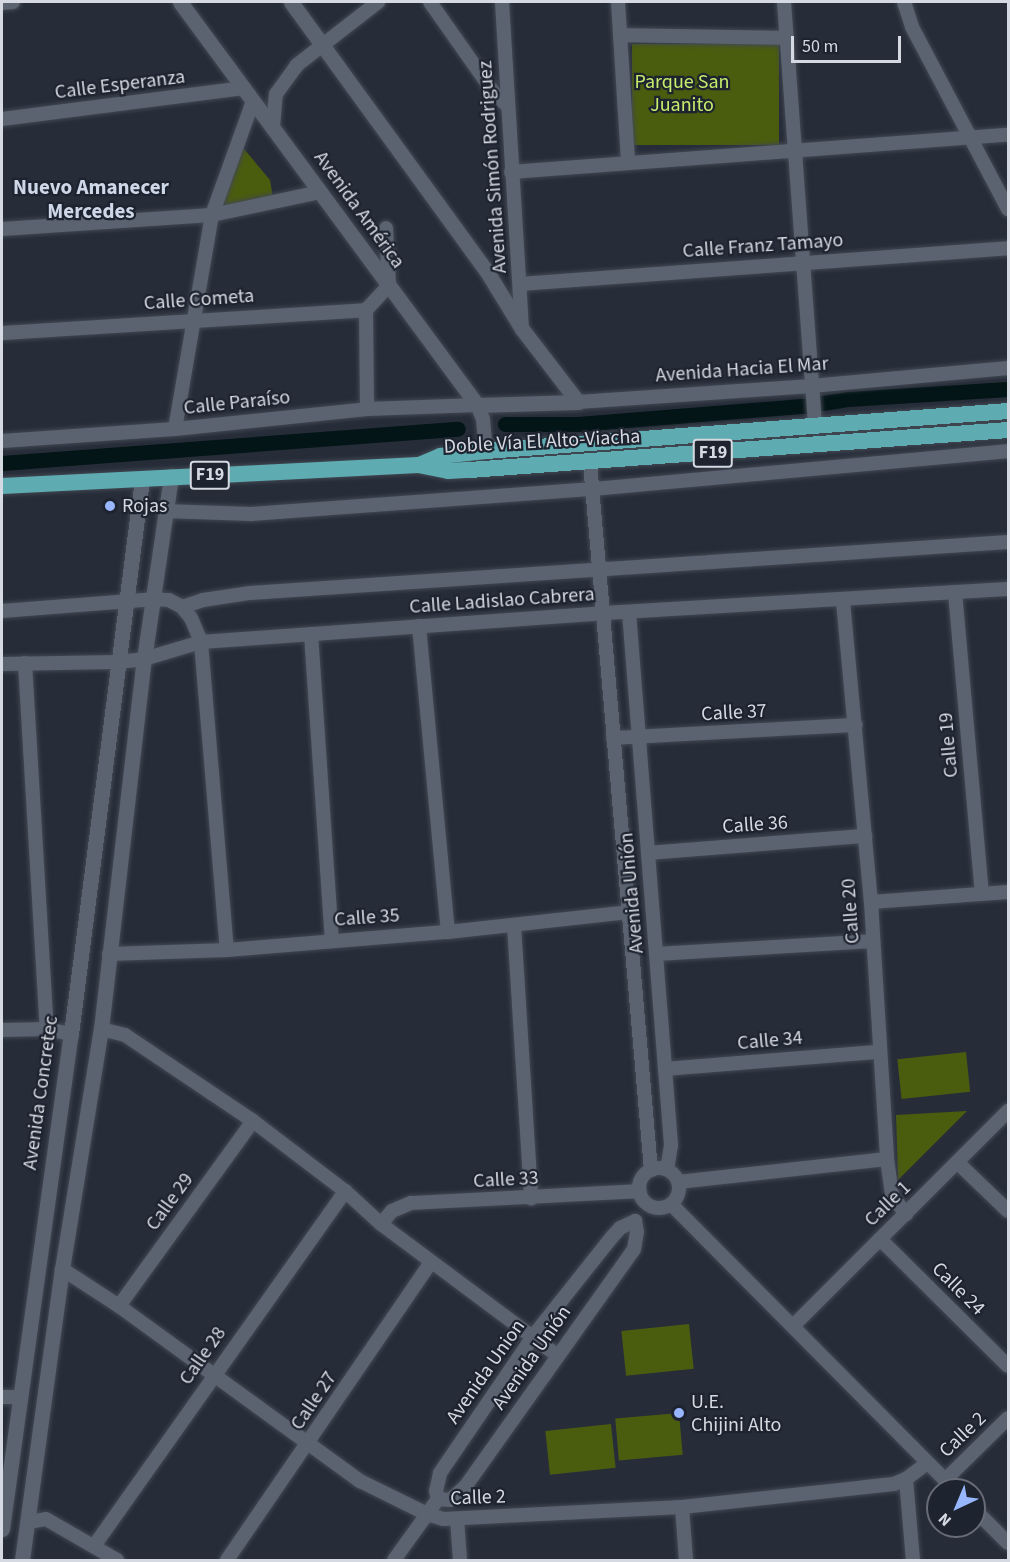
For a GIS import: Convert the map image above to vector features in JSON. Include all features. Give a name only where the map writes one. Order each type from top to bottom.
[{"type":"highway","name":"Doble Vía El Alto-Viacha","points":[[418,465],[440,456],[485,444],[1008,411]]},
{"type":"highway","name":"Doble Vía El Alto-Viacha","points":[[418,465],[448,471],[590,463],[1008,430]]},
{"type":"highway","name":"F19","points":[[2,486],[418,465]]},
{"type":"street","points":[[2,3],[12,2]]},
{"type":"street","name":"Avenida América","points":[[180,2],[480,412],[485,444]]},
{"type":"street","points":[[291,2],[486,270],[522,329],[578,402]]},
{"type":"street","points":[[273,127],[276,94],[297,65],[378,2]]},
{"type":"street","points":[[430,2],[494,93],[507,105]]},
{"type":"street","name":"Avenida Simón Rodriguez","points":[[502,2],[522,329]]},
{"type":"street","points":[[618,2],[628,161]]},
{"type":"street","points":[[784,2],[814,422]]},
{"type":"street","points":[[904,2],[912,27],[1008,208]]},
{"type":"street","points":[[620,35],[786,38]]},
{"type":"street","points":[[175,429],[192,319],[212,215],[248,95]]},
{"type":"street","name":"Calle Esperanza","points":[[2,119],[248,95]]},
{"type":"street","points":[[511,172],[628,161],[1008,135]]},
{"type":"street","points":[[2,229],[212,215],[320,192]]},
{"type":"street","points":[[367,409],[366,310],[389,285],[386,228]]},
{"type":"street","name":"Calle Franz Tamayo","points":[[520,284],[1008,248]]},
{"type":"street","name":"Calle Cometa","points":[[2,333],[192,319],[366,310]]},
{"type":"street","name":"Avenida Hacia El Mar","points":[[480,412],[578,402],[812,391],[1008,368]]},
{"type":"street","name":"Calle Paraíso","points":[[2,441],[175,429],[367,409],[480,412]]},
{"type":"street","points":[[164,511],[251,514],[592,489],[1008,451]]},
{"type":"street","points":[[590,463],[651,1170]]},
{"type":"street","points":[[22,1560],[62,1269],[101,1029],[144,659],[164,511],[171,476]]},
{"type":"street","name":"Avenida Concretec","points":[[2,1529],[71,1034],[142,479]]},
{"type":"street","points":[[182,607],[203,600],[250,593],[1008,542]]},
{"type":"street","name":"Calle Ladislao Cabrera","points":[[2,664],[117,662],[144,659],[201,642],[603,613],[1008,590]]},
{"type":"street","name":"Calle 19","points":[[955,592],[982,894]]},
{"type":"street","points":[[2,611],[153,599],[169,600],[182,607],[191,618],[201,642],[227,950]]},
{"type":"street","name":"Calle 20","points":[[843,601],[872,902],[878,1052],[887,1159],[892,1196],[906,1214]]},
{"type":"street","name":"Avenida Unión","points":[[629,612],[672,1144],[667,1170]]},
{"type":"street","points":[[419,626],[447,932]]},
{"type":"street","points":[[310,634],[332,939]]},
{"type":"street","points":[[25,663],[47,1029]]},
{"type":"street","name":"Calle 37","points":[[613,738],[856,725]]},
{"type":"street","name":"Calle 36","points":[[648,853],[865,836]]},
{"type":"street","points":[[872,902],[1008,892]]},
{"type":"street","name":"Calle 35","points":[[109,954],[227,950],[332,939],[447,932],[628,912]]},
{"type":"street","points":[[514,925],[531,1198]]},
{"type":"street","points":[[656,954],[873,941]]},
{"type":"street","points":[[2,1030],[47,1029],[71,1034]]},
{"type":"street","points":[[101,1029],[125,1035],[253,1121],[345,1191],[381,1224],[534,1335],[557,1355]]},
{"type":"street","name":"Calle 34","points":[[665,1069],[878,1052]]},
{"type":"street","name":"Calle 1","points":[[794,1325],[1008,1111]]},
{"type":"street","name":"Calle 29","points":[[119,1306],[253,1121]]},
{"type":"street","points":[[678,1182],[887,1159]]},
{"type":"street","points":[[958,1163],[1008,1211]]},
{"type":"street","points":[[651,1170],[667,1170],[678,1182],[678,1194],[671,1204],[660,1208],[648,1204],[640,1191],[642,1179],[651,1170]]},
{"type":"street","name":"Calle 28","points":[[94,1546],[212,1375],[345,1191]]},
{"type":"street","name":"Calle 33","points":[[381,1224],[392,1211],[411,1203],[640,1191]]},
{"type":"street","name":"Avenida Union","points":[[394,1560],[438,1499],[435,1491],[440,1473],[534,1335],[612,1237],[620,1228],[635,1221],[648,1204]]},
{"type":"street","points":[[671,1204],[794,1325],[943,1478]]},
{"type":"street","name":"Avenida Unión","points":[[438,1499],[450,1500],[465,1487],[634,1249],[637,1232],[635,1221]]},
{"type":"street","name":"Calle 24","points":[[880,1239],[1008,1366]]},
{"type":"street","name":"Calle 27","points":[[227,1560],[431,1262]]},
{"type":"street","name":"Calle 2","points":[[62,1269],[119,1306],[307,1445],[360,1481],[427,1514],[457,1519],[682,1507],[894,1484],[906,1479],[927,1462]]},
{"type":"street","points":[[2,1397],[21,1398]]},
{"type":"street","name":"Calle 2","points":[[956,1478],[1008,1418]]},
{"type":"street","points":[[906,1479],[913,1560]]},
{"type":"street","points":[[682,1507],[686,1560]]},
{"type":"street","points":[[28,1521],[46,1519],[117,1560]]},
{"type":"street","points":[[457,1519],[460,1560]]},
{"type":"street","points":[[986,1521],[1008,1544]]},
{"type":"green space","name":"Parque San Juanito","points":[[632,44],[779,44],[779,145],[632,145]]},
{"type":"green space","points":[[233,136],[270,180],[273,198],[219,207]]},
{"type":"green space","points":[[966,1052],[970,1092],[902,1099],[897,1059]]},
{"type":"green space","points":[[967,1111],[898,1180],[896,1115]]},
{"type":"green space","points":[[689,1324],[694,1369],[626,1376],[621,1331]]},
{"type":"green space","points":[[679,1413],[683,1455],[619,1460],[615,1419]]},
{"type":"green space","points":[[611,1424],[616,1468],[550,1475],[545,1431]]},
{"type":"waterway","points":[[505,424],[578,424],[804,406],[848,399],[1008,389]]},
{"type":"waterway","points":[[2,463],[458,429]]},
{"type":"place","name":"Rojas","points":[[110,506]]},
{"type":"place","name":"U.E. Chijini Alto","points":[[679,1413]]},
{"type":"district","name":"Nuevo Amanecer Mercedes","points":[[91,199]]}]
